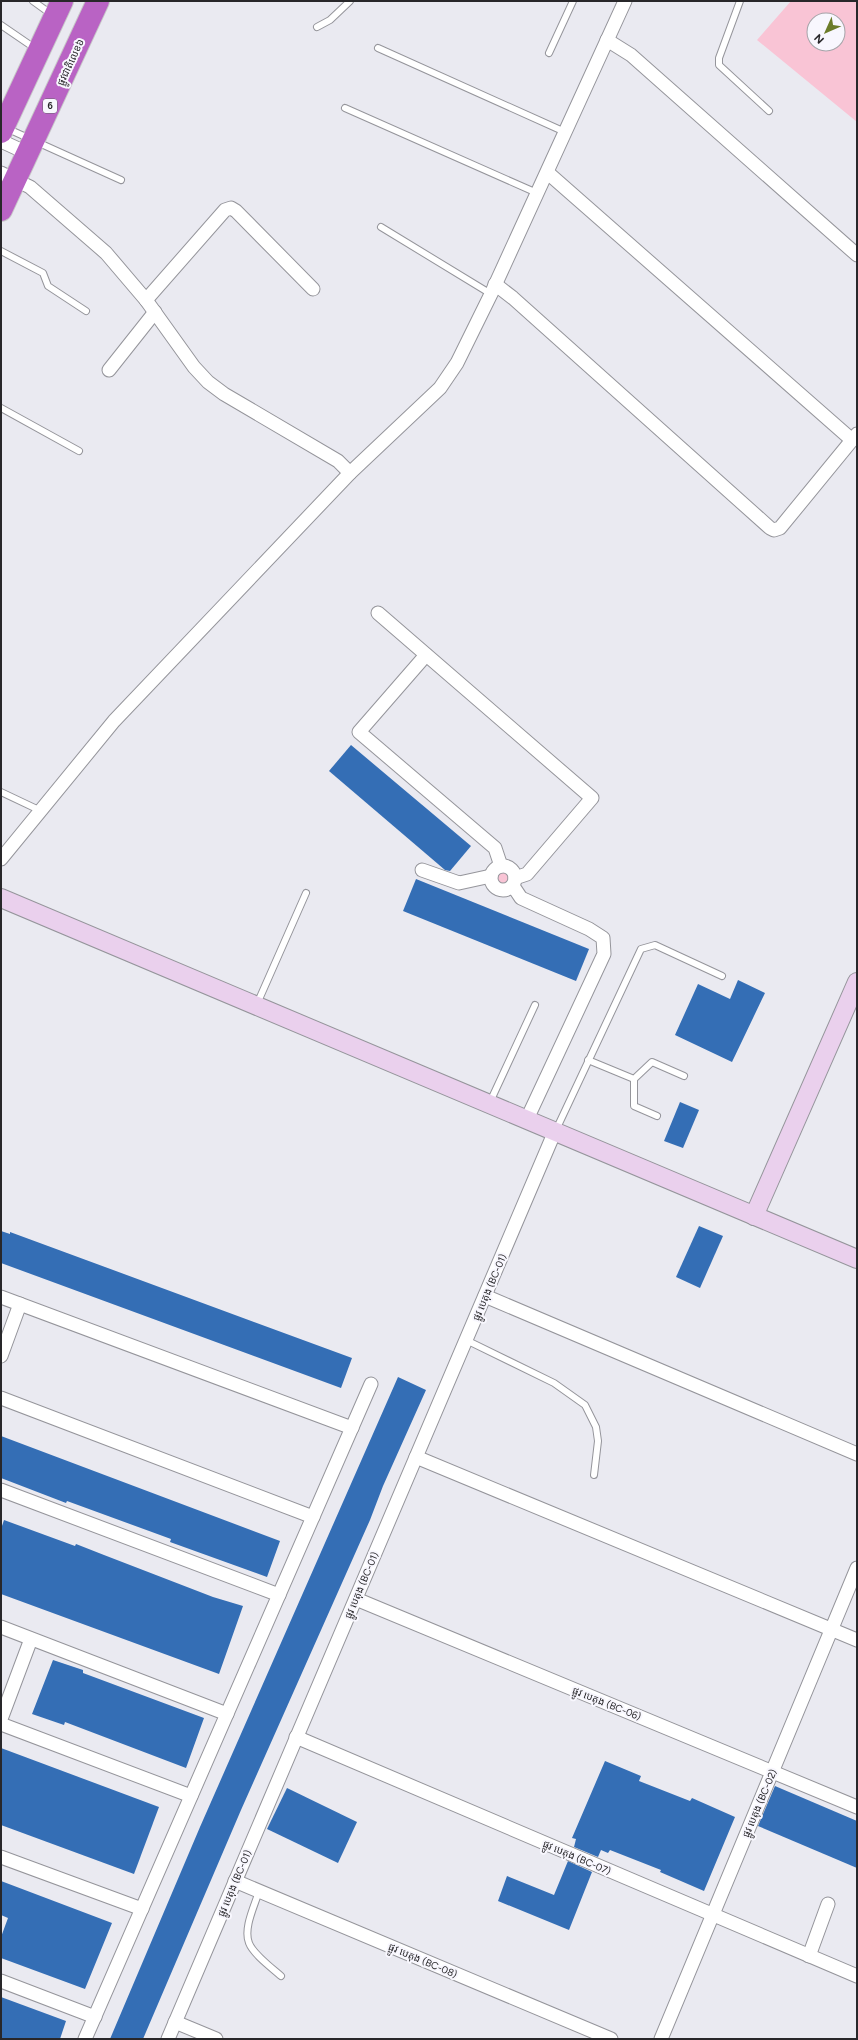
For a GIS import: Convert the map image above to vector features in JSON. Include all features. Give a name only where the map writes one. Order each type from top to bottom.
[{"type":"highway","name":"ផ្លូវជាតិលេខ៦","points":[[1,210],[8,176],[30,147],[98,1]]},
{"type":"highway","points":[[2,133],[59,9]]},
{"type":"main road","points":[[1,898],[857,1259]]},
{"type":"main road","points":[[754,1216],[857,982]]},
{"type":"street","points":[[1,858],[39,810],[114,721],[350,473],[440,388],[457,363],[539,193],[606,40],[625,1]]},
{"type":"street","points":[[606,40],[631,55],[857,255]]},
{"type":"street","points":[[2,133],[30,147]]},
{"type":"street","points":[[493,289],[513,298],[774,530],[780,528],[854,437],[548,172]]},
{"type":"street","points":[[8,176],[30,187],[106,253],[146,300],[194,367],[208,382],[224,394],[338,461],[350,473]]},
{"type":"street","points":[[146,300],[225,210],[231,208],[236,211],[313,289]]},
{"type":"street","points":[[108,370],[155,312]]},
{"type":"street","points":[[378,613],[592,798],[527,874],[514,882],[506,890],[498,889],[492,884],[491,876],[494,869],[501,866],[510,868],[514,882],[521,898],[589,929],[603,938],[604,954],[527,1119]]},
{"type":"street","points":[[426,655],[359,732],[495,848],[501,866]]},
{"type":"street","points":[[422,870],[459,883],[491,876]]},
{"type":"street","name":"ផ្លូវ បេតុង (BC-01)","points":[[168,2039],[555,1132]]},
{"type":"street","points":[[1,1296],[352,1428]]},
{"type":"street","points":[[485,1296],[857,1454]]},
{"type":"street","points":[[1,1356],[20,1304]]},
{"type":"street","points":[[85,2039],[371,1384]]},
{"type":"street","points":[[1,1398],[313,1517]]},
{"type":"street","points":[[416,1457],[857,1640]]},
{"type":"street","points":[[1,1490],[279,1595]]},
{"type":"street","name":"ផ្លូវ បេតុង (BC-02)","points":[[661,2039],[857,1568]]},
{"type":"street","name":"ផ្លូវ បេតុង (BC-06)","points":[[356,1599],[857,1807]]},
{"type":"street","points":[[1,1627],[227,1714]]},
{"type":"street","points":[[1,1719],[31,1639]]},
{"type":"street","points":[[1,1724],[192,1796]]},
{"type":"street","name":"ផ្លូវ បេតុង (BC-07)","points":[[296,1737],[857,1976]]},
{"type":"street","points":[[1,1857],[142,1909]]},
{"type":"street","name":"ផ្លូវ បេតុង (BC-08)","points":[[235,1881],[611,2039]]},
{"type":"street","points":[[808,1956],[828,1904]]},
{"type":"street","points":[[1,1981],[95,2017]]},
{"type":"street","points":[[175,2022],[216,2039]]},
{"type":"lane","points":[[33,1],[59,9]]},
{"type":"lane","points":[[317,27],[330,20],[350,1]]},
{"type":"lane","points":[[549,53],[574,1]]},
{"type":"lane","points":[[740,1],[718,58],[719,65],[769,111]]},
{"type":"lane","points":[[1,25],[39,51]]},
{"type":"lane","points":[[378,48],[566,132]]},
{"type":"lane","points":[[344,108],[539,193]]},
{"type":"lane","points":[[30,147],[121,180]]},
{"type":"lane","points":[[380,227],[493,289]]},
{"type":"lane","points":[[1,251],[42,273],[48,286],[86,311]]},
{"type":"lane","points":[[1,408],[79,450]]},
{"type":"lane","points":[[1,792],[39,810]]},
{"type":"lane","points":[[256,1005],[306,894]]},
{"type":"lane","points":[[555,1132],[641,949],[655,945],[722,976]]},
{"type":"lane","points":[[490,1104],[535,1005]]},
{"type":"lane","points":[[588,1060],[634,1079]]},
{"type":"lane","points":[[657,1116],[634,1106],[634,1079],[652,1062],[684,1076]]},
{"type":"lane","points":[[466,1340],[554,1383],[585,1405],[596,1427],[598,1441],[594,1475]]},
{"type":"lane","points":[[259,1891],[248,1928],[249,1943],[260,1957],[281,1976]]},
{"type":"shaded area","points":[[791,1],[857,1],[857,122],[757,40]]},
{"type":"shaded area","points":[[500,870],[506,870],[511,875],[509,884],[506,886],[500,886],[495,881],[495,875]]},
{"type":"building","points":[[351,745],[471,846],[450,871],[445,870],[329,771]]},
{"type":"building","points":[[416,879],[589,949],[576,981],[403,911]]},
{"type":"building","points":[[738,980],[765,993],[732,1062],[675,1035],[698,984],[730,999]]},
{"type":"building","points":[[680,1102],[699,1110],[683,1148],[664,1141]]},
{"type":"building","points":[[699,1226],[723,1236],[700,1288],[676,1277]]},
{"type":"building","points":[[1,1231],[10,1234],[10,1232],[352,1358],[341,1388],[1,1263]]},
{"type":"building","points":[[398,1377],[426,1390],[383,1486],[370,1520],[241,1810],[143,2039],[110,2039],[200,1827]]},
{"type":"building","points":[[1,1436],[280,1541],[267,1577],[170,1542],[171,1539],[67,1501],[66,1503],[1,1478]]},
{"type":"building","points":[[4,1520],[75,1546],[76,1544],[213,1597],[243,1606],[219,1674],[1,1594],[1,1529]]},
{"type":"building","points":[[53,1660],[83,1670],[83,1673],[204,1718],[186,1768],[65,1722],[64,1725],[32,1714]]},
{"type":"building","points":[[1,1748],[159,1807],[134,1874],[1,1825]]},
{"type":"building","points":[[605,1761],[641,1776],[639,1781],[690,1801],[692,1798],[735,1817],[704,1891],[660,1872],[661,1870],[610,1850],[608,1853],[601,1850],[598,1857],[574,1847],[576,1839],[572,1838]]},
{"type":"building","points":[[775,1786],[857,1821],[857,1868],[758,1826]]},
{"type":"building","points":[[287,1788],[357,1822],[338,1863],[267,1829]]},
{"type":"building","points":[[568,1861],[592,1872],[569,1930],[498,1901],[507,1876],[554,1895]]},
{"type":"building","points":[[1,1881],[112,1923],[85,1989],[1,1958],[1,1937],[8,1918],[1,1915]]},
{"type":"building","points":[[1,1997],[66,2021],[60,2039],[1,2039]]}]
